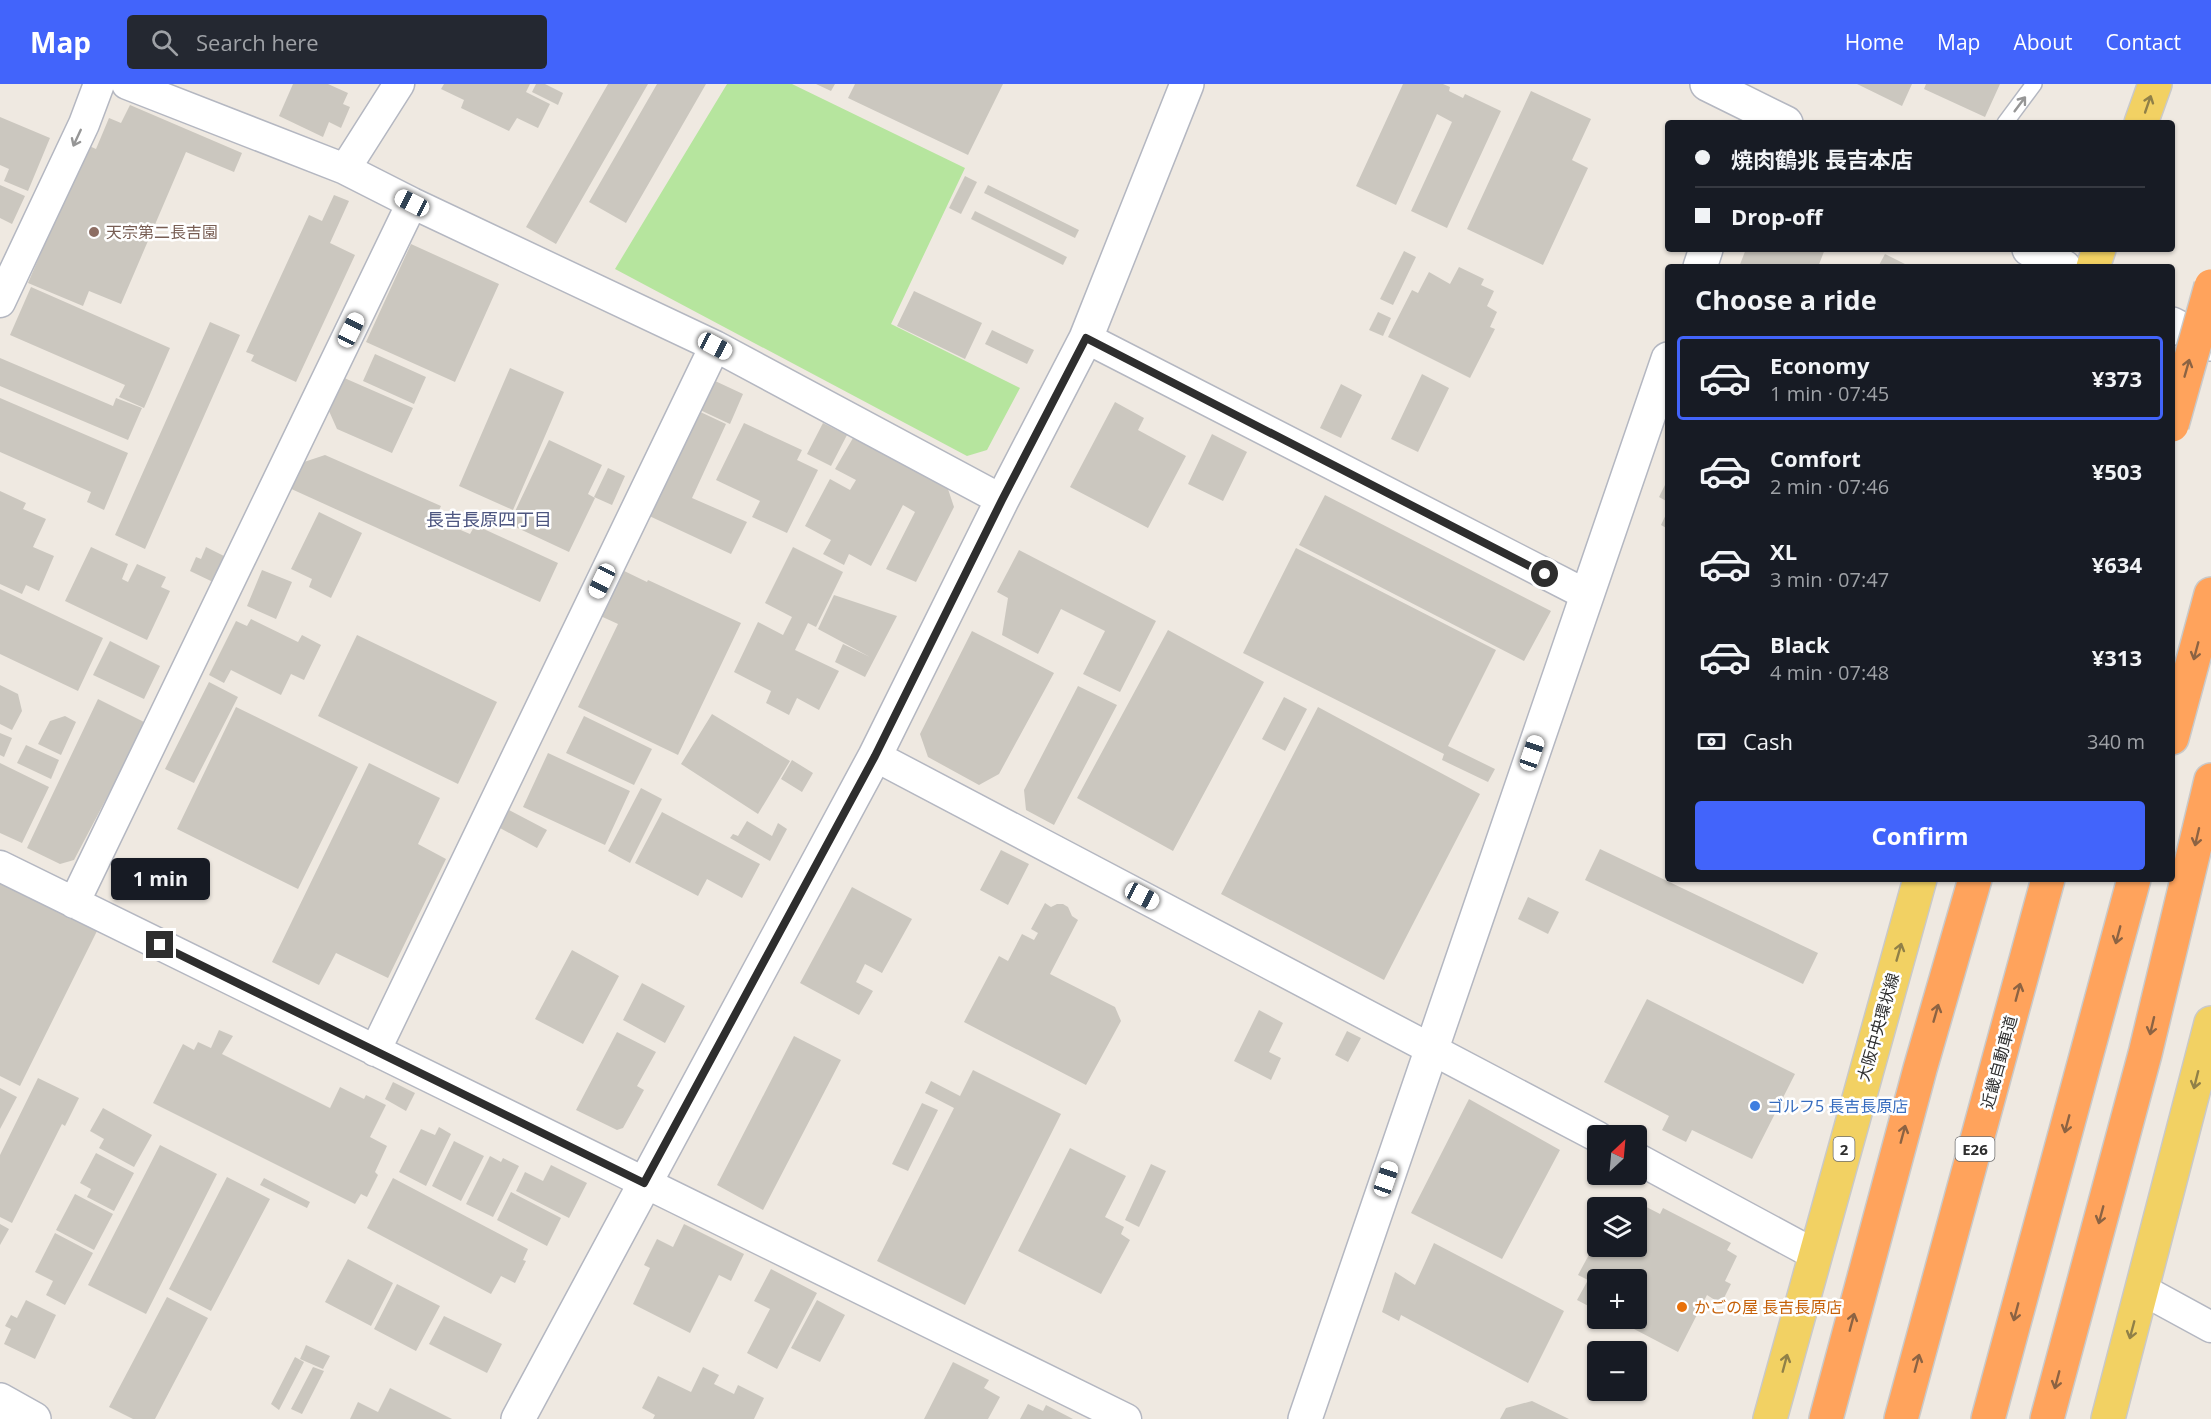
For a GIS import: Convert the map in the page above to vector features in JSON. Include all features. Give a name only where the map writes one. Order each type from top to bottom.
[{"type":"highway","points":[[2175,414],[2211,286]]},
{"type":"highway","points":[[2175,727],[2211,594]]},
{"type":"highway","points":[[2047,1419],[2145,1054],[2211,780]]},
{"type":"highway","points":[[1826,1419],[1920,1069],[1974,882]]},
{"type":"highway","name":"近畿自動車道","points":[[1901,1419],[2047,882]]},
{"type":"highway","points":[[1988,1419],[2132,882]]},
{"type":"main road","points":[[2142,120],[2155,84]]},
{"type":"main road","name":"大阪中央環状線","points":[[1770,1419],[1919,882]]},
{"type":"main road","points":[[2108,1419],[2211,1023]]},
{"type":"street","points":[[0,302],[84,124],[99,84]]},
{"type":"street","points":[[127,84],[345,169],[715,346],[1002,500]]},
{"type":"street","points":[[345,169],[399,84]]},
{"type":"street","points":[[518,1419],[875,756],[1002,500],[1086,338],[1187,84]]},
{"type":"street","points":[[1708,84],[1752,115],[1773,120]]},
{"type":"street","points":[[74,903],[412,203]]},
{"type":"street","points":[[2036,252],[2058,264]]},
{"type":"street","points":[[2175,326],[2211,344]]},
{"type":"street","points":[[1086,338],[1587,595]]},
{"type":"street","points":[[375,1051],[715,346]]},
{"type":"street","points":[[1305,1419],[1430,1048],[1665,368]]},
{"type":"street","points":[[875,756],[1587,1131]]},
{"type":"street","points":[[0,866],[1126,1419]]},
{"type":"street","points":[[1647,1164],[1814,1254]]},
{"type":"street","points":[[2143,1290],[2211,1327]]},
{"type":"street","points":[[0,1400],[34,1419]]},
{"type":"lane","points":[[2007,120],[2034,84]]},
{"type":"green space","points":[[727,84],[792,84],[965,168],[891,324],[1020,388],[987,450],[967,456],[615,269]]},
{"type":"building","points":[[293,84],[328,84],[348,93],[343,104],[350,107],[341,128],[329,122],[323,137],[279,116]]},
{"type":"building","points":[[444,84],[530,84],[526,92],[550,104],[538,128],[517,118],[509,131],[461,108],[464,100],[441,89]]},
{"type":"building","points":[[536,84],[545,84],[563,93],[558,105],[532,92]]},
{"type":"building","points":[[608,84],[648,84],[556,244],[526,227]]},
{"type":"building","points":[[657,84],[706,84],[626,223],[589,202]]},
{"type":"building","points":[[816,84],[835,84],[831,91]]},
{"type":"building","points":[[855,84],[1003,84],[968,155],[848,98]]},
{"type":"building","points":[[1403,84],[1443,84],[1450,87],[1449,91],[1463,98],[1465,94],[1501,111],[1447,228],[1411,211],[1452,122],[1437,114],[1396,205],[1356,186]]},
{"type":"building","points":[[1857,84],[1912,84],[1902,106]]},
{"type":"building","points":[[1926,84],[2000,84],[1985,117],[1924,89]]},
{"type":"building","points":[[1531,91],[1591,119],[1572,160],[1588,168],[1543,265],[1467,229]]},
{"type":"building","points":[[130,105],[242,153],[234,172],[186,152],[121,304],[89,291],[83,306],[28,283],[87,145],[96,149],[109,118],[121,123]]},
{"type":"building","points":[[0,117],[50,138],[28,191],[4,181],[9,169],[0,165]]},
{"type":"building","points":[[965,176],[977,182],[961,214],[949,208]]},
{"type":"building","points":[[0,185],[25,196],[12,224],[0,218]]},
{"type":"building","points":[[988,185],[1079,230],[1075,238],[984,193]]},
{"type":"building","points":[[334,195],[349,201],[330,243],[355,255],[296,382],[251,361],[254,355],[246,352],[309,215],[322,221]]},
{"type":"building","points":[[975,211],[1067,257],[1063,265],[971,219]]},
{"type":"building","points":[[411,244],[499,284],[455,382],[366,342]]},
{"type":"building","points":[[1404,251],[1416,257],[1393,305],[1380,299]]},
{"type":"building","points":[[1745,252],[1824,252],[1819,264],[1740,264]]},
{"type":"building","points":[[1885,254],[1905,264],[1880,264]]},
{"type":"building","points":[[1459,267],[1484,279],[1481,285],[1494,291],[1487,306],[1497,312],[1490,327],[1495,329],[1470,378],[1388,337],[1412,290],[1418,293],[1429,272],[1450,284]]},
{"type":"building","points":[[31,287],[170,348],[144,408],[119,397],[125,385],[10,335]]},
{"type":"building","points":[[914,291],[982,323],[965,359],[897,326]]},
{"type":"building","points":[[1378,312],[1391,318],[1383,336],[1369,330]]},
{"type":"building","points":[[210,322],[240,335],[145,549],[115,535]]},
{"type":"building","points":[[992,330],[1034,350],[1027,364],[985,344]]},
{"type":"building","points":[[375,354],[426,377],[414,404],[363,381]]},
{"type":"building","points":[[0,358],[113,406],[116,398],[142,408],[128,440],[0,386]]},
{"type":"building","points":[[510,368],[564,392],[513,510],[459,486]]},
{"type":"building","points":[[1422,374],[1449,388],[1418,452],[1391,439]]},
{"type":"building","points":[[342,377],[413,408],[392,453],[337,429],[329,411]]},
{"type":"building","points":[[713,380],[743,394],[730,424],[700,410]]},
{"type":"building","points":[[1341,384],[1362,395],[1341,438],[1320,428]]},
{"type":"building","points":[[0,398],[128,453],[104,510],[87,502],[91,492],[0,452]]},
{"type":"building","points":[[1115,402],[1144,418],[1138,430],[1186,456],[1148,528],[1070,487]]},
{"type":"building","points":[[694,409],[726,424],[692,498],[747,522],[731,554],[645,514]]},
{"type":"building","points":[[744,423],[802,450],[797,460],[818,470],[787,533],[752,517],[760,501],[716,480]]},
{"type":"building","points":[[823,423],[847,435],[831,466],[807,454]]},
{"type":"building","points":[[1212,434],[1247,452],[1223,501],[1188,484]]},
{"type":"building","points":[[853,438],[947,486],[954,507],[916,582],[886,569],[915,512],[903,505],[871,566],[849,554],[844,565],[823,554],[831,540],[805,526],[830,479],[850,490],[856,480],[835,469]]},
{"type":"building","points":[[549,440],[602,465],[588,494],[595,498],[569,552],[509,524]]},
{"type":"building","points":[[325,455],[441,506],[435,519],[470,534],[475,525],[558,563],[540,602],[287,487],[298,464]]},
{"type":"building","points":[[608,468],[625,476],[612,505],[594,497]]},
{"type":"building","points":[[1665,485],[1665,500],[1659,497]]},
{"type":"building","points":[[0,491],[26,503],[23,509],[46,519],[33,547],[54,556],[39,591],[26,585],[22,594],[0,584]]},
{"type":"building","points":[[1325,495],[1551,611],[1524,661],[1299,545]]},
{"type":"building","points":[[319,512],[362,533],[331,598],[309,587],[312,579],[291,569]]},
{"type":"building","points":[[91,547],[128,564],[122,579],[128,582],[137,564],[166,577],[161,587],[170,591],[147,640],[65,601]]},
{"type":"building","points":[[206,547],[224,556],[213,582],[190,571],[196,557],[201,559]]},
{"type":"building","points":[[793,547],[843,572],[816,627],[808,623],[795,650],[839,671],[819,710],[797,698],[789,715],[766,703],[771,691],[734,672],[758,622],[783,635],[792,617],[765,603]]},
{"type":"building","points":[[1296,548],[1496,650],[1448,746],[1495,769],[1488,782],[1442,760],[1444,754],[1243,653]]},
{"type":"building","points":[[1019,550],[1156,621],[1120,692],[1083,674],[1105,631],[1061,609],[1038,654],[1002,635],[1008,598],[997,592]]},
{"type":"building","points":[[618,568],[741,623],[678,755],[578,707],[618,624],[596,614]]},
{"type":"building","points":[[262,570],[292,582],[276,619],[247,606]]},
{"type":"building","points":[[0,589],[103,638],[78,691],[0,654]]},
{"type":"building","points":[[834,595],[897,616],[865,677],[835,662],[843,644],[870,657],[818,629]]},
{"type":"building","points":[[251,619],[298,642],[302,635],[321,645],[304,680],[291,674],[281,695],[231,670],[224,683],[209,675],[236,621],[247,626]]},
{"type":"building","points":[[1168,630],[1264,682],[1173,851],[1077,798]]},
{"type":"building","points":[[972,631],[1054,673],[999,774],[979,785],[928,757],[920,734]]},
{"type":"building","points":[[357,635],[497,702],[458,784],[318,716]]},
{"type":"building","points":[[110,641],[160,666],[144,699],[93,675]]},
{"type":"building","points":[[209,682],[238,697],[194,783],[165,769]]},
{"type":"building","points":[[0,685],[18,694],[22,711],[12,730],[0,724]]},
{"type":"building","points":[[1078,686],[1117,705],[1054,825],[1026,810],[1024,790]]},
{"type":"building","points":[[1284,697],[1307,709],[1285,751],[1262,739]]},
{"type":"building","points":[[98,699],[146,723],[74,860],[60,864],[27,848]]},
{"type":"building","points":[[236,707],[358,767],[298,889],[177,829]]},
{"type":"building","points":[[1318,707],[1480,794],[1384,980],[1221,894]]},
{"type":"building","points":[[712,714],[790,761],[758,814],[681,764]]},
{"type":"building","points":[[65,716],[76,722],[61,755],[38,744],[50,721]]},
{"type":"building","points":[[584,716],[652,749],[634,785],[566,753]]},
{"type":"building","points":[[0,733],[12,738],[4,757],[0,755]]},
{"type":"building","points":[[26,745],[59,760],[51,779],[17,763]]},
{"type":"building","points":[[548,753],[630,791],[605,845],[523,807]]},
{"type":"building","points":[[792,760],[813,773],[802,792],[781,779]]},
{"type":"building","points":[[0,763],[49,787],[22,843],[0,833]]},
{"type":"building","points":[[369,763],[440,798],[418,844],[446,859],[388,978],[336,953],[319,985],[272,962]]},
{"type":"building","points":[[641,788],[662,799],[630,863],[608,851]]},
{"type":"building","points":[[509,810],[547,830],[537,848],[500,828]]},
{"type":"building","points":[[662,812],[760,864],[742,898],[707,879],[698,896],[635,863]]},
{"type":"building","points":[[747,821],[772,836],[778,823],[787,829],[770,861],[730,838],[733,834],[738,836]]},
{"type":"building","points":[[1600,849],[1818,953],[1803,984],[1585,880]]},
{"type":"building","points":[[1001,850],[1029,864],[1008,905],[980,890]]},
{"type":"building","points":[[0,883],[97,931],[20,1086],[0,1076]]},
{"type":"building","points":[[852,887],[912,919],[882,973],[865,964],[856,982],[873,991],[859,1015],[800,983]]},
{"type":"building","points":[[1528,897],[1559,912],[1548,934],[1518,919]]},
{"type":"building","points":[[1045,903],[1051,907],[1063,904],[1078,920],[1050,974],[1115,1007],[1121,1021],[1086,1085],[964,1022],[999,956],[1008,961],[1022,934],[1034,940],[1038,933],[1031,929]]},
{"type":"building","points":[[572,950],[619,976],[583,1044],[535,1019]]},
{"type":"building","points":[[642,983],[685,1006],[665,1043],[623,1020]]},
{"type":"building","points":[[1647,999],[1795,1074],[1752,1159],[1692,1130],[1686,1142],[1662,1130],[1669,1116],[1604,1082]]},
{"type":"building","points":[[1259,1010],[1283,1023],[1269,1052],[1281,1058],[1271,1080],[1234,1061]]},
{"type":"building","points":[[219,1030],[233,1036],[222,1054],[330,1108],[340,1087],[364,1099],[366,1095],[386,1105],[370,1137],[387,1146],[375,1172],[378,1175],[367,1197],[361,1194],[355,1204],[153,1103],[183,1044],[194,1050],[198,1042],[211,1048]]},
{"type":"building","points":[[1347,1031],[1361,1038],[1348,1062],[1335,1055]]},
{"type":"building","points":[[617,1032],[656,1052],[637,1086],[644,1090],[623,1128],[617,1130],[576,1110]]},
{"type":"building","points":[[794,1036],[841,1060],[763,1210],[717,1185]]},
{"type":"building","points":[[973,1070],[1061,1114],[965,1305],[877,1261],[954,1108],[925,1093],[931,1081],[960,1096]]},
{"type":"building","points":[[38,1078],[79,1098],[65,1126],[62,1124],[12,1223],[0,1217],[0,1155]]},
{"type":"building","points":[[393,1082],[415,1093],[406,1111],[385,1099]]},
{"type":"building","points":[[0,1088],[17,1097],[0,1129]]},
{"type":"building","points":[[1469,1099],[1560,1150],[1502,1259],[1411,1213]]},
{"type":"building","points":[[922,1103],[938,1110],[908,1171],[892,1164]]},
{"type":"building","points":[[103,1108],[152,1135],[134,1167],[99,1148],[104,1139],[90,1131]]},
{"type":"building","points":[[439,1127],[451,1134],[426,1186],[399,1172],[421,1129],[435,1135]]},
{"type":"building","points":[[454,1141],[484,1156],[461,1201],[432,1186]]},
{"type":"building","points":[[160,1145],[217,1174],[146,1314],[88,1285]]},
{"type":"building","points":[[1070,1148],[1126,1176],[1105,1217],[1124,1227],[1121,1234],[1130,1240],[1101,1294],[1018,1251]]},
{"type":"building","points":[[96,1153],[134,1173],[114,1211],[87,1197],[91,1189],[80,1183]]},
{"type":"building","points":[[490,1156],[501,1162],[503,1158],[519,1166],[493,1217],[466,1204]]},
{"type":"building","points":[[1151,1164],[1166,1171],[1139,1227],[1125,1220]]},
{"type":"building","points":[[551,1165],[587,1183],[569,1218],[516,1191],[525,1172],[543,1181]]},
{"type":"building","points":[[227,1177],[270,1199],[211,1311],[169,1289]]},
{"type":"building","points":[[264,1178],[310,1202],[307,1208],[260,1185]]},
{"type":"building","points":[[393,1178],[528,1249],[523,1260],[526,1261],[515,1283],[501,1276],[491,1294],[367,1228]]},
{"type":"building","points":[[511,1192],[561,1218],[547,1246],[497,1220]]},
{"type":"building","points":[[75,1194],[113,1214],[94,1250],[56,1230]]},
{"type":"building","points":[[1647,1207],[1660,1214],[1663,1208],[1731,1243],[1727,1250],[1737,1256],[1725,1281],[1731,1284],[1721,1304],[1707,1295],[1678,1352],[1634,1329],[1647,1329],[1647,1269],[1587,1269],[1587,1280],[1578,1275],[1588,1257],[1647,1257]]},
{"type":"building","points":[[0,1224],[9,1229],[0,1245]]},
{"type":"building","points":[[684,1224],[744,1254],[731,1281],[719,1275],[690,1333],[633,1304],[650,1268],[644,1265],[657,1239],[673,1247]]},
{"type":"building","points":[[55,1233],[93,1253],[65,1305],[46,1295],[53,1281],[35,1272]]},
{"type":"building","points":[[1434,1243],[1564,1311],[1528,1383],[1401,1315],[1399,1321],[1382,1312],[1395,1272],[1415,1285]]},
{"type":"building","points":[[348,1259],[393,1283],[371,1326],[325,1302]]},
{"type":"building","points":[[771,1269],[817,1293],[777,1369],[747,1353],[770,1309],[754,1301]]},
{"type":"building","points":[[1587,1282],[1587,1305],[1577,1300]]},
{"type":"building","points":[[397,1284],[440,1306],[416,1351],[374,1329]]},
{"type":"building","points":[[167,1297],[208,1318],[155,1419],[133,1419],[109,1407]]},
{"type":"building","points":[[26,1300],[56,1315],[35,1359],[4,1344],[11,1329],[5,1326],[11,1315],[17,1318]]},
{"type":"building","points":[[817,1300],[845,1315],[820,1362],[791,1348]]},
{"type":"building","points":[[444,1316],[502,1344],[487,1373],[429,1344]]},
{"type":"building","points":[[306,1345],[330,1356],[323,1369],[300,1359]]},
{"type":"building","points":[[295,1357],[304,1362],[279,1410],[271,1404]]},
{"type":"building","points":[[953,1362],[989,1380],[984,1388],[1000,1397],[988,1419],[924,1419]]},
{"type":"building","points":[[313,1367],[324,1371],[302,1414],[291,1409]]},
{"type":"building","points":[[703,1367],[719,1375],[714,1384],[734,1394],[738,1385],[764,1398],[754,1419],[653,1419],[655,1415],[642,1408],[658,1376],[691,1392]]},
{"type":"building","points":[[390,1388],[452,1419],[350,1419],[358,1402],[378,1412]]},
{"type":"building","points":[[1532,1401],[1569,1419],[1500,1419],[1506,1408]]},
{"type":"building","points":[[1028,1404],[1043,1411],[1046,1405],[1073,1419],[1020,1419]]},
{"type":"place","name":"天宗第二長吉園","points":[[94,232]]},
{"type":"place","name":"ゴルフ5 長吉長原店","points":[[1755,1106]]},
{"type":"place","name":"かごの屋 長吉長原店","points":[[1682,1307]]},
{"type":"district","name":"長吉長原四丁目","points":[[489,519]]},
{"type":"route","points":[[160,945],[644,1183],[875,756],[1002,500],[1086,338],[1545,574]]}]
